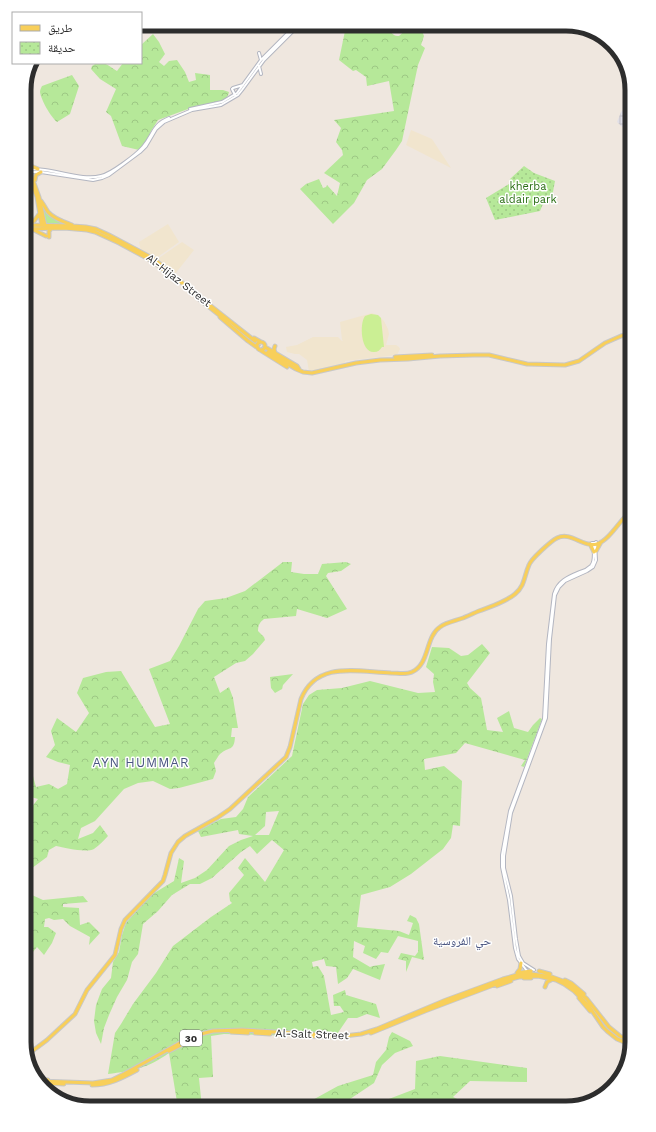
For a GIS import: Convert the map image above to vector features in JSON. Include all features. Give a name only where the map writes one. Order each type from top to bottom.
[{"type":"main road","points":[[31,166],[40,171],[36,175],[34,182]]},
{"type":"main road","points":[[31,175],[40,200],[44,227]]},
{"type":"main road","points":[[31,178],[44,227]]},
{"type":"main road","points":[[40,200],[48,213],[73,226]]},
{"type":"main road","points":[[31,223],[40,213]]},
{"type":"main road","name":"Al-Hijaz Street","points":[[31,226],[93,231],[154,262],[216,311]]},
{"type":"main road","name":"Al-Hijaz Street","points":[[44,227],[73,226],[90,228],[143,252],[216,311]]},
{"type":"main road","points":[[31,228],[47,236],[52,228]]},
{"type":"main road","points":[[216,311],[219,310],[246,333],[259,349],[275,353],[297,366],[299,370]]},
{"type":"main road","points":[[216,311],[218,315],[254,342],[261,342],[264,344],[268,351],[287,366],[312,372],[372,359],[443,354],[488,353],[541,363],[570,362],[583,358],[598,347],[625,335]]},
{"type":"main road","points":[[259,349],[257,345],[261,342]]},
{"type":"main road","points":[[275,346],[275,353]]},
{"type":"main road","points":[[259,349],[263,349],[265,347]]},
{"type":"main road","points":[[594,543],[602,539],[625,513]]},
{"type":"main road","points":[[595,551],[601,542],[625,516]]},
{"type":"main road","points":[[32,1051],[47,1040],[75,1014],[87,990],[115,955],[121,929],[125,920],[163,882],[171,853],[176,844],[185,836],[230,809],[286,757],[290,747],[301,699],[304,692],[314,681],[323,675],[342,671],[412,672],[422,663],[434,633],[440,627],[498,604],[509,599],[518,592],[523,586],[531,561],[553,540],[564,536],[594,543],[601,542]]},
{"type":"main road","points":[[594,543],[595,551]]},
{"type":"main road","points":[[517,973],[521,967],[521,963]]},
{"type":"main road","points":[[438,1003],[441,1000],[502,977],[531,971]]},
{"type":"main road","points":[[539,971],[559,977],[571,983],[586,996],[594,1008]]},
{"type":"main road","name":"Al-Salt Street","points":[[55,1083],[93,1083],[112,1080],[190,1038],[219,1030],[353,1036],[367,1033],[438,1003],[513,976],[523,974],[547,975],[555,977],[565,983],[582,994],[608,1028],[625,1038]]},
{"type":"main road","points":[[540,977],[564,986],[575,994],[591,1013],[595,1015]]},
{"type":"main road","points":[[446,1003],[455,1002],[511,981],[531,978]]},
{"type":"main road","points":[[545,987],[547,982],[551,980]]},
{"type":"main road","name":"Al-Salt Street","points":[[565,983],[588,1005],[609,1033],[625,1042]]},
{"type":"main road","name":"Al-Salt Street","points":[[55,1083],[96,1085],[113,1082],[190,1040],[205,1034],[227,1032],[317,1037],[356,1037],[374,1032],[471,992]]},
{"type":"main road","points":[[45,1080],[55,1083]]},
{"type":"main road","points":[[48,1083],[55,1083]]},
{"type":"street","points":[[31,171],[91,178],[104,176],[145,145],[155,127],[162,121],[192,108],[222,102],[235,95],[261,60],[292,31]]},
{"type":"street","points":[[40,171],[88,179],[97,179],[107,176],[140,152],[146,146],[160,124],[190,111],[224,103],[239,94],[259,66],[292,31]]},
{"type":"street","points":[[259,53],[261,60]]},
{"type":"street","points":[[253,75],[260,74],[259,66]]},
{"type":"street","points":[[235,95],[233,89],[244,84]]},
{"type":"street","points":[[531,971],[518,959],[515,948],[502,855],[511,808],[544,719],[548,644],[555,591],[560,583],[566,578],[586,570],[591,566],[594,562],[594,543]]},
{"type":"street","points":[[507,830],[504,865],[511,896],[516,944],[520,958],[531,971]]},
{"type":"shaded area","points":[[625,107],[625,129],[617,122]]},
{"type":"shaded area","points":[[411,130],[432,139],[451,168],[406,145]]},
{"type":"shaded area","points":[[168,224],[179,242],[155,259],[141,251],[139,242]]},
{"type":"shaded area","points":[[182,242],[194,250],[175,274],[156,260]]},
{"type":"shaded area","points":[[372,313],[379,316],[384,321],[389,334],[386,345],[396,345],[399,347],[400,349],[397,355],[345,361],[345,364],[312,372],[309,371],[307,360],[299,354],[287,352],[286,347],[297,345],[313,337],[338,337],[342,341],[340,322]]},
{"type":"green space","points":[[345,31],[391,31],[396,36],[399,36],[404,31],[422,31],[424,36],[421,45],[425,48],[418,65],[402,141],[382,169],[367,180],[354,203],[333,224],[300,189],[306,184],[319,179],[323,188],[327,185],[337,196],[340,183],[324,173],[343,155],[342,150],[336,142],[341,128],[334,120],[394,111],[389,81],[367,86],[366,77],[356,70],[353,71],[339,60]]},
{"type":"green space","points":[[153,34],[165,54],[159,62],[164,66],[169,61],[177,60],[185,72],[189,82],[196,80],[195,73],[210,75],[210,90],[223,90],[229,92],[226,99],[216,107],[199,105],[158,120],[144,146],[139,150],[122,146],[111,116],[106,112],[116,89],[100,79],[91,69],[92,66],[96,64],[104,64],[117,71],[122,64],[142,64],[142,44]]},
{"type":"green space","points":[[72,75],[79,86],[70,114],[57,122],[44,104],[40,90],[42,86]]},
{"type":"green space","name":"kherba aldair park","points":[[524,166],[534,173],[555,181],[552,197],[543,204],[540,211],[495,220],[486,198],[509,184],[510,179]]},
{"type":"green space","points":[[43,206],[53,218],[68,225],[46,224]]},
{"type":"green space","points":[[371,314],[378,315],[381,318],[384,347],[375,352],[366,348],[362,337],[363,320],[365,316]]},
{"type":"green space","points":[[283,562],[292,562],[291,572],[304,574],[318,574],[322,564],[346,562],[351,564],[341,571],[328,573],[326,576],[347,609],[327,618],[297,609],[296,616],[264,619],[258,627],[258,631],[265,640],[253,654],[245,661],[236,663],[214,677],[220,693],[229,687],[233,698],[238,728],[232,728],[231,737],[235,737],[234,745],[220,754],[214,763],[216,771],[213,779],[179,788],[170,789],[153,781],[138,783],[124,789],[95,821],[81,828],[78,839],[93,833],[100,825],[108,836],[98,846],[90,850],[75,850],[56,846],[49,850],[47,857],[31,869],[31,808],[38,799],[31,797],[31,777],[33,776],[36,787],[49,784],[58,789],[67,784],[70,765],[46,757],[55,745],[51,731],[57,718],[76,732],[89,713],[77,693],[83,678],[106,672],[121,671],[155,727],[170,724],[149,669],[170,661],[198,609],[205,601],[226,598],[245,591]]},
{"type":"green space","points":[[482,644],[490,653],[467,683],[470,688],[481,698],[487,730],[503,732],[497,718],[509,711],[514,728],[528,732],[540,718],[542,719],[524,767],[521,766],[525,760],[465,743],[456,753],[424,759],[425,770],[444,766],[462,781],[460,826],[453,825],[451,838],[443,849],[411,874],[390,887],[361,895],[357,927],[399,931],[409,935],[413,923],[407,921],[410,915],[416,918],[419,924],[424,960],[412,957],[406,972],[406,961],[398,959],[401,953],[415,956],[418,952],[418,941],[398,936],[388,953],[381,952],[376,959],[363,953],[365,946],[354,941],[353,957],[370,967],[385,964],[380,980],[353,969],[347,978],[338,984],[336,967],[326,966],[324,959],[312,962],[313,967],[318,966],[324,976],[331,1015],[344,1012],[340,1006],[334,1006],[333,995],[345,990],[346,995],[376,1004],[380,1018],[367,1014],[357,1018],[348,1018],[335,1037],[224,1034],[211,1036],[213,1077],[199,1078],[201,1101],[177,1101],[169,1053],[140,1068],[108,1074],[115,1033],[173,946],[232,903],[230,901],[229,893],[244,875],[238,868],[245,858],[265,882],[284,850],[272,840],[257,854],[250,846],[241,852],[212,878],[200,884],[190,884],[172,895],[158,911],[143,924],[138,954],[132,962],[127,980],[109,1015],[104,1028],[101,1044],[96,1033],[94,1021],[96,1005],[102,989],[111,978],[113,962],[119,952],[126,923],[151,895],[174,881],[179,858],[184,861],[181,883],[195,878],[207,870],[229,846],[253,836],[239,834],[238,830],[201,837],[198,831],[221,819],[236,817],[243,809],[248,797],[292,756],[303,704],[309,695],[317,690],[342,688],[370,681],[418,693],[435,692],[433,682],[434,674],[426,667],[432,647],[449,648],[461,656],[468,655]],"holes":[[[279,811],[269,835],[255,835],[265,826],[266,812]]]},
{"type":"green space","points":[[293,674],[283,685],[282,689],[275,693],[271,688],[270,677]]},
{"type":"green space","points":[[31,894],[43,900],[83,896],[88,902],[63,904],[63,907],[79,908],[80,925],[89,922],[100,933],[89,945],[90,937],[70,926],[63,919],[54,920],[49,918],[45,919],[44,927],[48,927],[56,933],[52,943],[44,955],[37,947],[31,954]]},
{"type":"green space","points":[[392,1032],[410,1041],[413,1046],[395,1053],[382,1065],[374,1083],[347,1101],[311,1101],[338,1086],[373,1075],[376,1062],[386,1050],[389,1037]]},
{"type":"green space","points":[[440,1056],[527,1068],[527,1082],[470,1081],[453,1097],[461,1101],[384,1101],[415,1089],[416,1061]]},
{"type":"tunnel","points":[[254,342],[268,352]]},
{"type":"district","name":"AYN HUMMAR","points":[[141,762]]},
{"type":"district","name":"حي الفروسية","points":[[462,941]]}]
